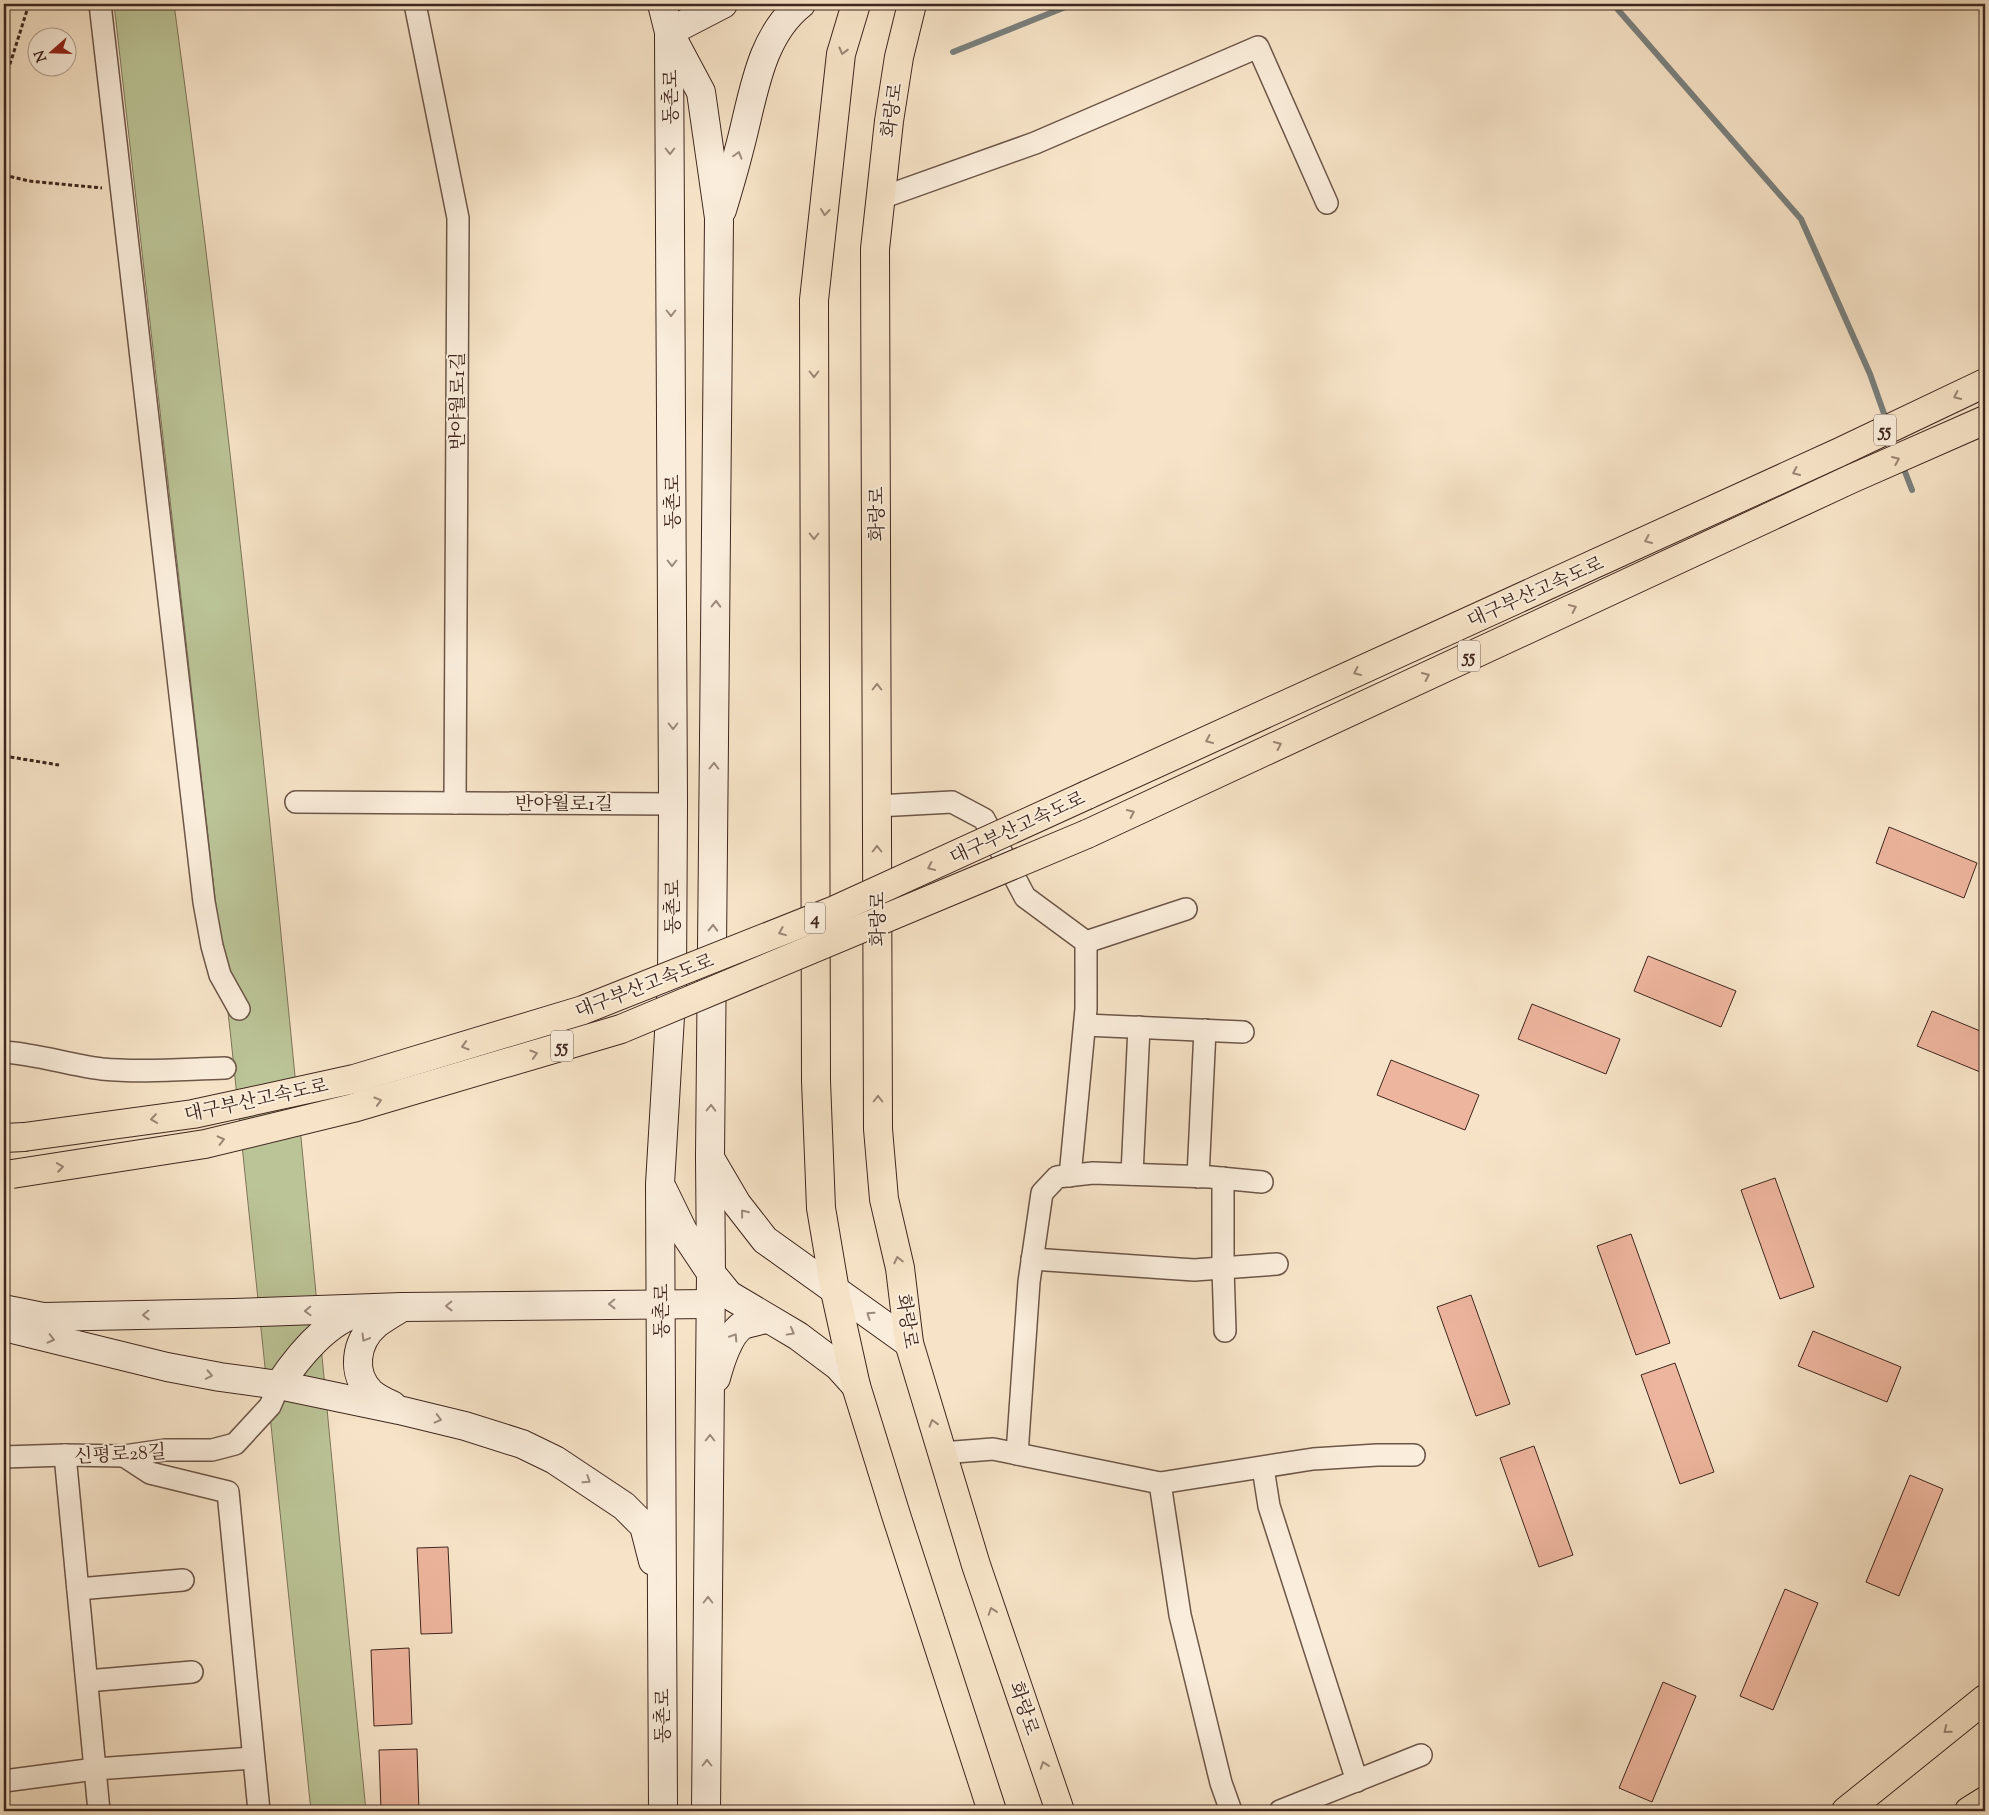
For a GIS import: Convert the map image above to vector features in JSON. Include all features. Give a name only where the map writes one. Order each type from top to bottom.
[{"type":"main road","points":[[662,4],[669,32],[701,92],[720,218],[710,1157],[711,1273],[706,1811]]},
{"type":"main road","points":[[669,32],[723,4]]},
{"type":"main road","points":[[720,218],[739,151],[760,64],[787,15],[801,4]]},
{"type":"main road","name":"4","points":[[856,4],[841,54],[814,300],[816,1080],[821,1208],[835,1291],[856,1386],[992,1811]]},
{"type":"main road","name":"화랑로","points":[[912,4],[899,57],[889,121],[875,249],[878,1129],[884,1199],[900,1268],[909,1343],[976,1566],[1060,1811]]},
{"type":"main road","name":"동촌로","points":[[663,1811],[660,1184],[672,983],[673,804],[669,32]]},
{"type":"main road","name":"대구부산고속도로","points":[[14,1138],[193,1114],[354,1078],[583,1010],[836,910],[1840,452],[1985,383]]},
{"type":"main road","name":"대구부산고속도로","points":[[8,1175],[205,1144],[353,1108],[621,1029],[1087,834],[1851,479],[1985,420]]},
{"type":"main road","points":[[710,1157],[738,1204],[765,1240],[909,1343]]},
{"type":"main road","points":[[660,1184],[683,1231],[711,1273],[729,1295],[806,1342],[838,1366],[856,1386]]},
{"type":"main road","points":[[4,1309],[43,1317],[402,1307],[710,1304]]},
{"type":"main road","points":[[399,1410],[372,1394],[363,1383],[358,1370],[358,1354],[364,1337],[375,1325],[402,1307]]},
{"type":"main road","points":[[279,1384],[296,1360],[330,1329],[351,1314],[374,1308]]},
{"type":"main road","points":[[710,1399],[722,1358],[734,1335],[742,1326],[766,1319]]},
{"type":"main road","points":[[4,1327],[167,1367],[220,1377],[279,1384],[399,1410],[465,1426],[522,1444],[555,1460],[596,1486],[624,1506],[644,1526],[662,1594]]},
{"type":"main road","points":[[1846,1811],[1985,1699]]},
{"type":"main road","points":[[1968,1811],[1985,1801]]},
{"type":"street","points":[[100,4],[204,902],[212,946],[220,975],[239,1008]]},
{"type":"street","name":"반야월로1길","points":[[415,4],[458,218],[454,802]]},
{"type":"street","points":[[881,198],[1035,143],[1258,47],[1328,203]]},
{"type":"street","name":"반야월로1길","points":[[296,802],[673,804]]},
{"type":"street","points":[[877,806],[952,802],[984,818],[1025,897],[1086,942]]},
{"type":"street","points":[[1086,942],[1186,909]]},
{"type":"street","points":[[1070,1176],[1085,1025],[1086,942]]},
{"type":"street","points":[[1085,1025],[1243,1032]]},
{"type":"street","points":[[1132,1174],[1139,1028]]},
{"type":"street","points":[[1198,1177],[1204,1030]]},
{"type":"street","points":[[4,1052],[22,1053],[102,1069],[226,1068]]},
{"type":"street","points":[[1017,1454],[1029,1282],[1042,1193],[1057,1177],[1093,1173],[1223,1178],[1262,1182]]},
{"type":"street","points":[[1223,1178],[1225,1331]]},
{"type":"street","points":[[1032,1259],[1194,1270],[1277,1264]]},
{"type":"street","name":"신평로28길","points":[[4,1457],[124,1456],[165,1450],[212,1450],[235,1444],[270,1406],[279,1384]]},
{"type":"street","points":[[942,1453],[993,1448],[1160,1483],[1314,1460],[1414,1455]]},
{"type":"street","points":[[65,1455],[99,1811]]},
{"type":"street","points":[[124,1456],[150,1473],[228,1492],[259,1811]]},
{"type":"street","points":[[1263,1468],[1269,1506],[1357,1781]]},
{"type":"street","points":[[1160,1483],[1180,1615],[1221,1783],[1231,1811]]},
{"type":"street","points":[[78,1589],[183,1580]]},
{"type":"street","points":[[87,1681],[192,1672]]},
{"type":"street","points":[[1280,1811],[1420,1755]]},
{"type":"street","points":[[4,1781],[95,1769],[253,1758]]},
{"type":"path","points":[[4,83],[29,4]]},
{"type":"path","points":[[4,175],[29,181],[79,187],[121,188]]},
{"type":"path","points":[[4,756],[58,765]]},
{"type":"green space","points":[[114,4],[174,4],[203,229],[255,680],[301,1132],[366,1811],[311,1811],[231,1039]]},
{"type":"building","points":[[1889,827],[1977,863],[1964,898],[1876,863]]},
{"type":"building","points":[[1648,956],[1736,991],[1721,1027],[1634,991]]},
{"type":"building","points":[[1532,1004],[1620,1039],[1606,1074],[1518,1039]]},
{"type":"building","points":[[1932,1011],[1985,1033],[1985,1074],[1917,1046]]},
{"type":"building","points":[[1391,1060],[1479,1095],[1465,1130],[1377,1095]]},
{"type":"building","points":[[1775,1178],[1814,1287],[1780,1299],[1741,1190]]},
{"type":"building","points":[[1631,1234],[1670,1343],[1636,1355],[1597,1246]]},
{"type":"building","points":[[1471,1295],[1510,1404],[1476,1416],[1437,1307]]},
{"type":"building","points":[[1813,1331],[1901,1367],[1887,1402],[1798,1366]]},
{"type":"building","points":[[1675,1363],[1714,1472],[1680,1484],[1641,1375]]},
{"type":"building","points":[[1534,1446],[1573,1555],[1539,1567],[1500,1458]]},
{"type":"building","points":[[1910,1475],[1943,1489],[1899,1596],[1866,1582]]},
{"type":"building","points":[[448,1547],[452,1633],[421,1634],[417,1548]]},
{"type":"building","points":[[1785,1589],[1818,1603],[1773,1710],[1740,1696]]},
{"type":"building","points":[[409,1648],[412,1724],[374,1726],[371,1650]]},
{"type":"building","points":[[1663,1682],[1696,1696],[1652,1802],[1619,1788]]},
{"type":"building","points":[[417,1749],[419,1811],[381,1811],[379,1750]]},
{"type":"waterway","points":[[953,52],[1073,4]]},
{"type":"waterway","points":[[1613,4],[1801,219],[1870,374],[1887,422]]},
{"type":"waterway","points":[[1902,464],[1912,490]]}]
